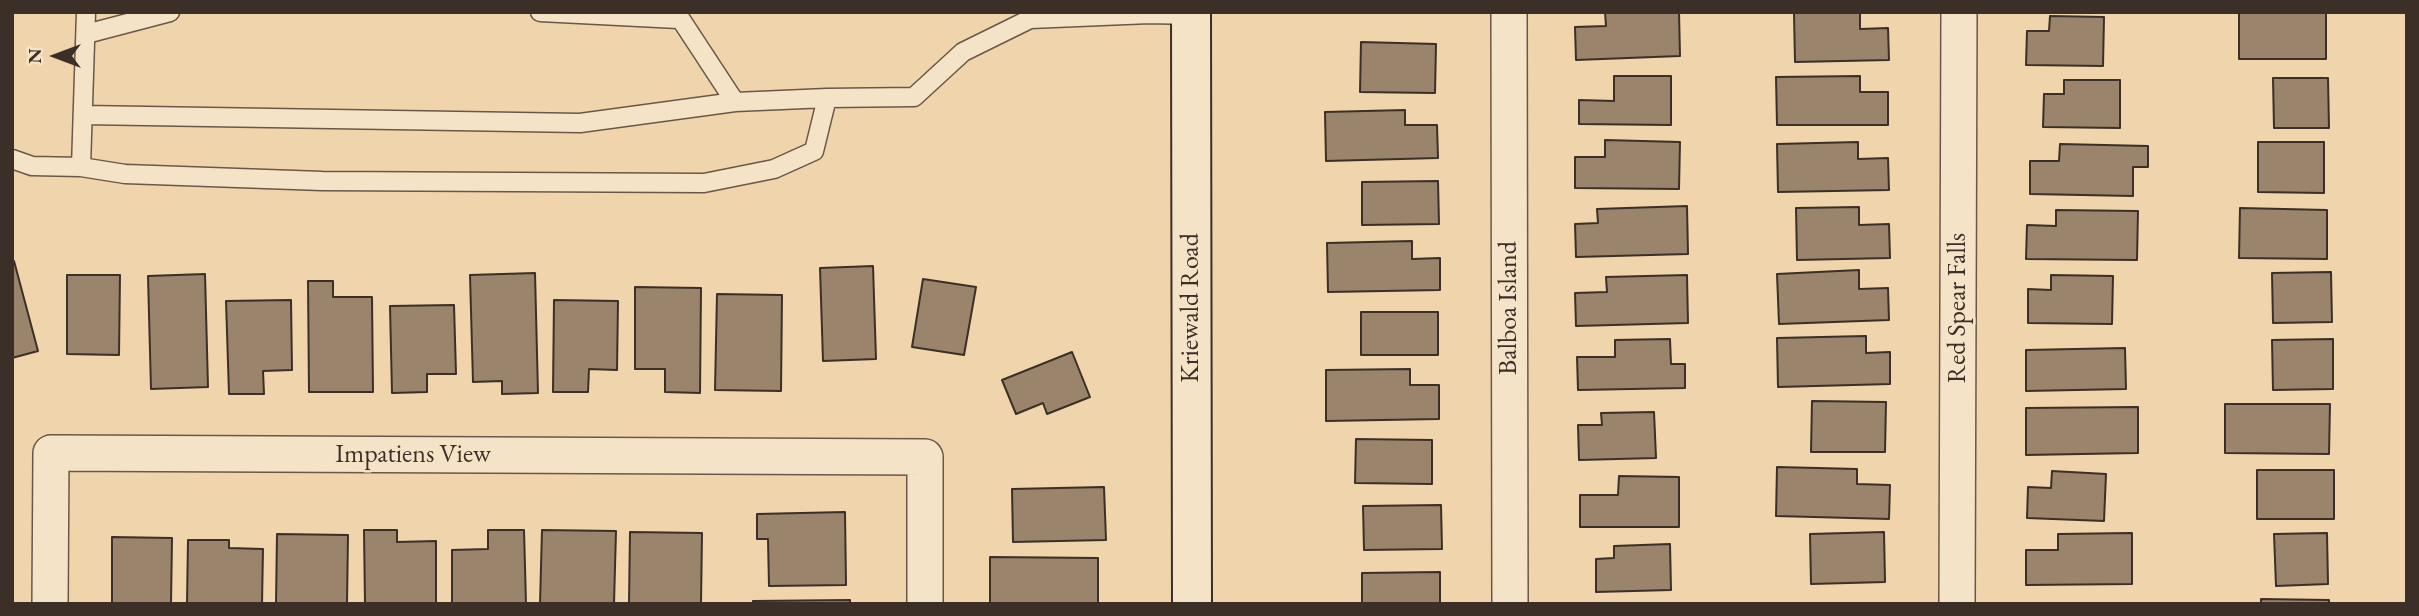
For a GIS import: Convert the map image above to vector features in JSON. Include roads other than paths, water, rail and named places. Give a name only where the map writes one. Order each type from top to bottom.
[{"type":"street","name":"Balboa Island","points":[[1509,12],[1510,604]]},
{"type":"street","name":"Red Spear Falls","points":[[1957,604],[1959,12]]},
{"type":"street","name":"Kriewald Road","points":[[1191,14],[1192,604]]},
{"type":"street","name":"Impatiens View","points":[[50,604],[51,453],[925,457],[925,604]]},
{"type":"lane","points":[[81,167],[86,12]]},
{"type":"lane","points":[[86,34],[170,12]]},
{"type":"lane","points":[[540,12],[677,15],[734,102]]},
{"type":"lane","points":[[84,115],[580,122],[734,102],[914,97],[963,52],[1030,19],[1191,14]]},
{"type":"lane","points":[[12,159],[32,166],[81,167],[125,174],[322,181],[704,183],[774,169],[814,151],[827,98]]}]
